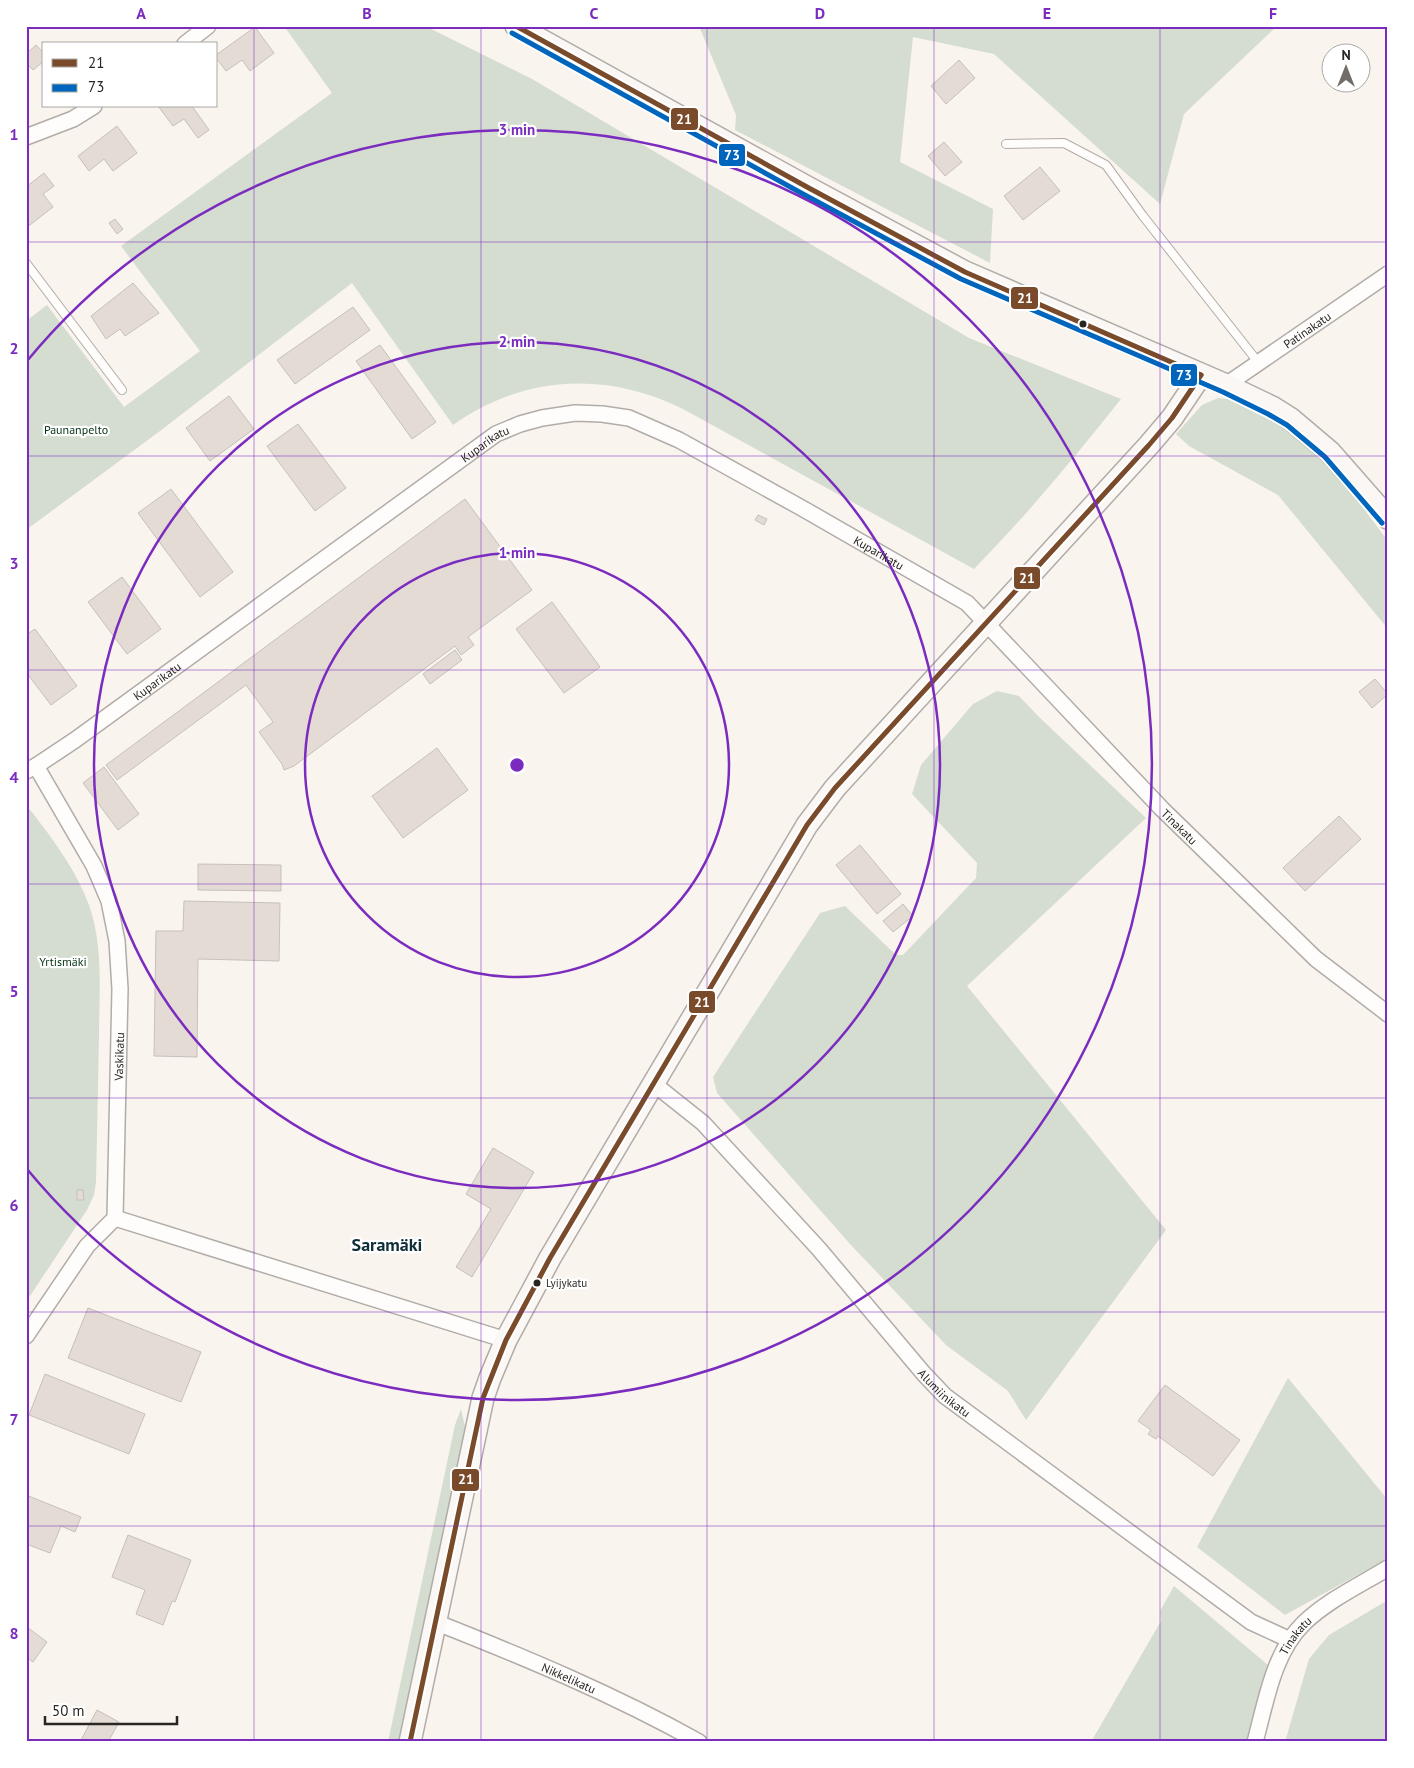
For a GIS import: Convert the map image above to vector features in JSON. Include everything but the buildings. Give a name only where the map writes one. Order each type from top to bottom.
[{"type":"street","points":[[188,42],[208,26]]},
{"type":"street","points":[[516,26],[965,272],[1226,385],[1272,407],[1291,419],[1330,452],[1388,518]]},
{"type":"street","points":[[26,137],[73,119],[91,108]]},
{"type":"street","name":"Patinakatu","points":[[1226,385],[1388,274]]},
{"type":"street","points":[[410,1742],[483,1398],[506,1340],[550,1258],[807,825],[835,788],[1149,445],[1172,418],[1201,375]]},
{"type":"street","name":"Kuparikatu","points":[[31,768],[75,740],[496,434],[520,424],[542,418],[575,413],[602,414],[629,418],[655,428],[966,603],[986,622]]},
{"type":"street","name":"Tinakatu","points":[[986,622],[1169,816],[1316,959],[1388,1014]]},
{"type":"street","name":"Vaskikatu","points":[[31,768],[94,866],[109,901],[117,942],[120,989],[115,1218]]},
{"type":"street","name":"Alumiinikatu","points":[[654,1084],[703,1123],[819,1249],[924,1374],[945,1396],[1251,1622],[1290,1640]]},
{"type":"street","points":[[26,1336],[87,1246],[115,1218],[506,1340]]},
{"type":"street","name":"Tinakatu","points":[[1255,1742],[1272,1681],[1290,1640],[1303,1624],[1320,1610],[1388,1568]]},
{"type":"street","name":"Nikkelikatu","points":[[435,1622],[558,1674],[665,1723],[699,1742]]},
{"type":"lane","points":[[1006,144],[1064,143],[1106,165],[1149,224],[1258,362]]},
{"type":"lane","points":[[26,263],[122,390]]},
{"type":"green space","name":"Paunanpelto","points":[[284,26],[425,26],[532,79],[969,338],[1121,399],[1050,486],[974,569],[683,409],[625,388],[595,384],[566,384],[537,388],[508,396],[480,408],[453,425],[352,283],[160,431],[26,530],[26,321],[47,305],[124,407],[200,351],[121,246],[332,93]]},
{"type":"green space","points":[[699,26],[1277,26],[1184,114],[1160,204],[994,54],[913,37],[900,162],[993,209],[990,263],[735,130],[736,115]]},
{"type":"green space","points":[[1218,398],[1235,400],[1252,407],[1285,426],[1313,449],[1348,488],[1388,541],[1388,629],[1278,495],[1189,446],[1176,434],[1202,405]]},
{"type":"green space","points":[[997,691],[1019,696],[1146,818],[967,986],[1166,1230],[1026,1420],[1008,1391],[946,1345],[850,1244],[717,1093],[713,1077],[820,913],[845,906],[896,955],[903,955],[976,878],[977,863],[912,794],[921,765],[973,704]]},
{"type":"green space","name":"Yrtismäki","points":[[26,806],[64,856],[84,892],[94,921],[97,938],[100,987],[96,1182],[94,1195],[87,1210],[26,1302]]},
{"type":"green space","points":[[1288,1378],[1388,1500],[1388,1558],[1285,1615],[1197,1547]]},
{"type":"green space","points":[[461,1409],[465,1427],[399,1742],[388,1742],[455,1425]]},
{"type":"green space","points":[[1174,1586],[1268,1665],[1247,1742],[1091,1742],[1161,1621],[1160,1611]]},
{"type":"green space","points":[[1388,1600],[1388,1742],[1285,1742],[1309,1659],[1329,1635]]},
{"type":"transit line","name":"21","points":[[516,26],[965,272],[1201,375]]},
{"type":"transit line","name":"73","points":[[512,33],[961,279],[1223,392],[1268,414],[1287,425],[1325,457],[1382,523]]},
{"type":"transit line","name":"21","points":[[410,1742],[483,1398],[506,1340],[550,1258],[807,825],[835,788],[1149,445],[1172,418],[1201,375]]},
{"type":"place","name":"Lyijykatu","points":[[537,1283]]},
{"type":"district","name":"Saramäki","points":[[387,1244]]}]
